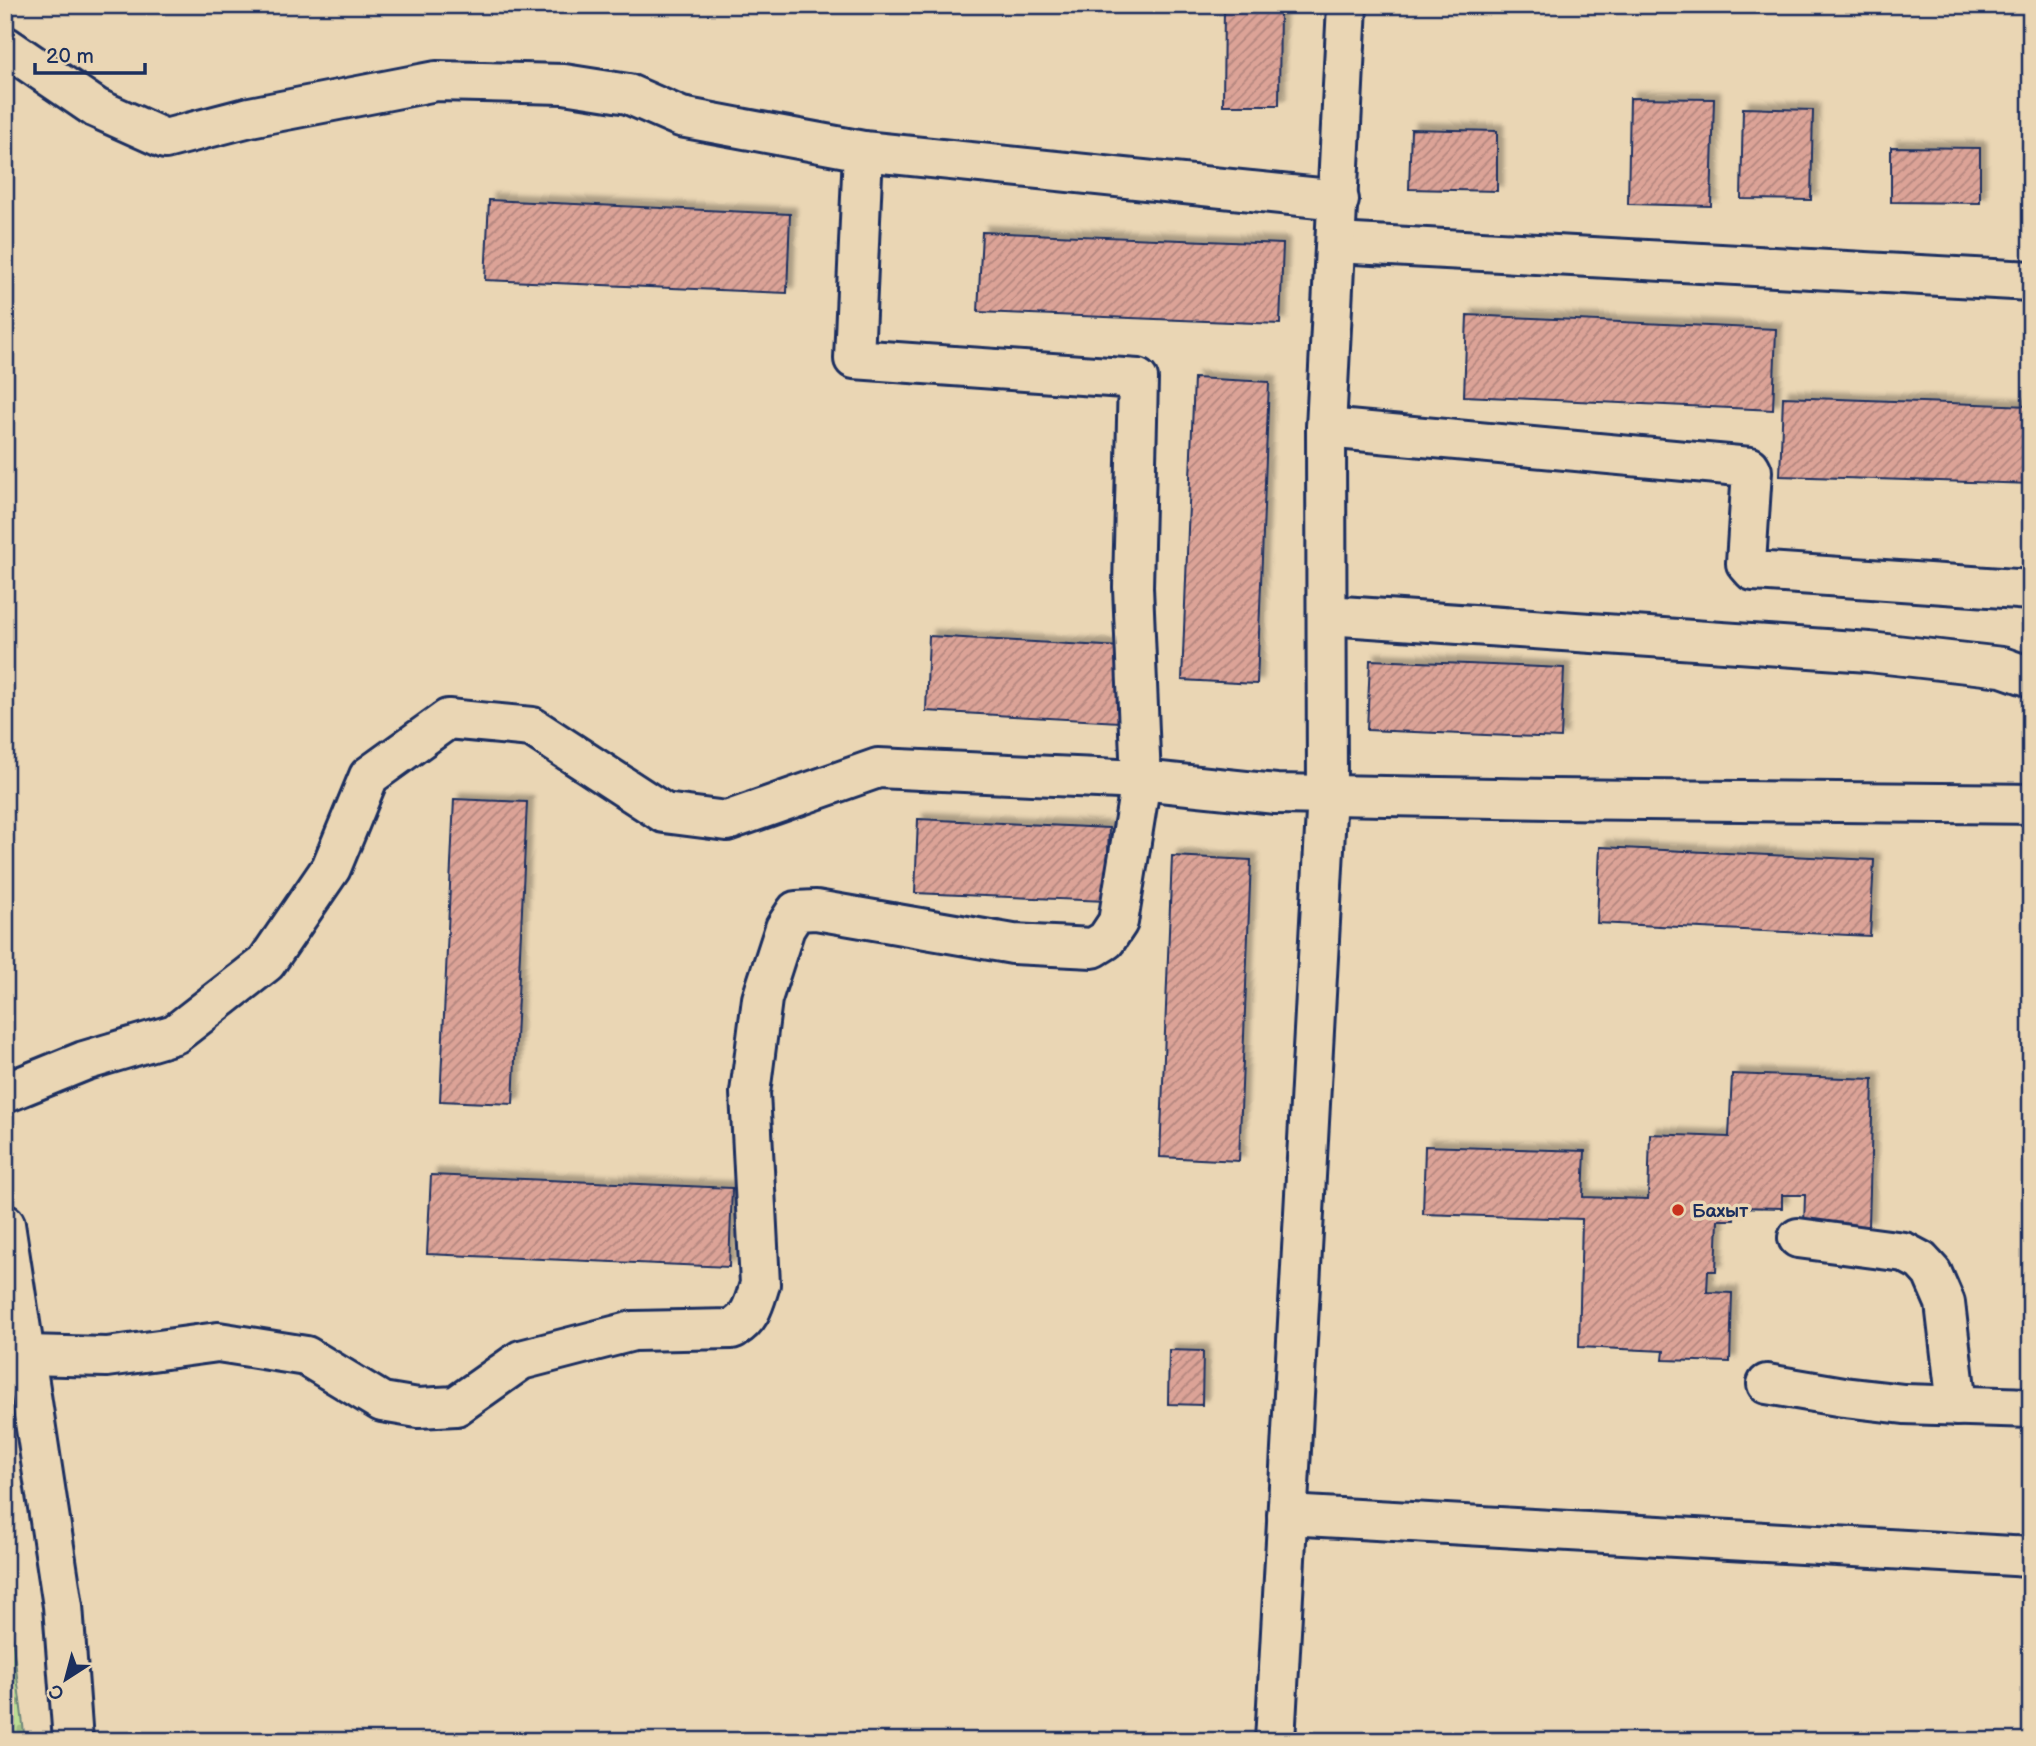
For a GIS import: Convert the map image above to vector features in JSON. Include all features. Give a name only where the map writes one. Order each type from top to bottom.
[{"type":"street","points":[[1275,1741],[1327,794],[1326,428],[1347,5]]},
{"type":"street","points":[[5,46],[96,108],[165,139],[250,117],[436,81],[564,84],[628,94],[681,117],[863,151],[1339,200]]},
{"type":"street","points":[[25,1355],[107,1357],[218,1342],[306,1356],[382,1402],[418,1408],[456,1406],[521,1360],[633,1331],[732,1329],[742,1323],[751,1311],[760,1284],[750,1093],[762,999],[785,928],[796,911],[816,910],[1013,944],[1093,948],[1106,940],[1118,922],[1141,780],[1133,587],[1138,379],[854,359],[863,151]]},
{"type":"street","points":[[1336,243],[2031,281]]},
{"type":"street","points":[[1326,428],[1750,467],[1752,471],[1746,563],[1753,571],[2031,590]]},
{"type":"street","points":[[1327,615],[1869,652],[2003,667],[2031,677]]},
{"type":"street","points":[[5,1093],[84,1061],[175,1034],[266,963],[331,868],[369,776],[448,719],[532,727],[664,813],[727,821],[878,768],[1141,780],[1276,794],[2031,804]]},
{"type":"street","points":[[5,1224],[63,1606],[73,1741]]},
{"type":"street","points":[[1798,1238],[1904,1251],[1921,1261],[1932,1273],[1945,1303],[1956,1406]]},
{"type":"street","points":[[1766,1384],[1904,1404],[2031,1408]]},
{"type":"street","points":[[1287,1515],[2031,1557]]},
{"type":"green space","points":[[5,1579],[25,1741],[5,1741]]},
{"type":"building","points":[[1224,5],[1280,5],[1279,105],[1223,105]]},
{"type":"building","points":[[1630,98],[1714,99],[1711,206],[1628,204]]},
{"type":"building","points":[[1743,108],[1813,110],[1811,200],[1741,199]]},
{"type":"building","points":[[1411,129],[1497,131],[1497,191],[1409,189]]},
{"type":"building","points":[[1891,147],[1980,148],[1980,203],[1891,202]]},
{"type":"building","points":[[2027,157],[2031,157],[2031,207],[2027,207]]},
{"type":"building","points":[[489,200],[790,214],[787,293],[485,280]]},
{"type":"building","points":[[982,232],[1283,244],[1280,324],[978,312]]},
{"type":"building","points":[[1467,315],[1776,329],[1773,410],[1464,396]]},
{"type":"building","points":[[1194,378],[1269,382],[1257,684],[1182,680]]},
{"type":"building","points":[[1783,397],[2031,406],[2031,484],[1780,476]]},
{"type":"building","points":[[929,636],[1122,647],[1119,722],[926,711]]},
{"type":"building","points":[[1370,660],[1564,668],[1561,738],[1367,730]]},
{"type":"building","points":[[454,799],[527,802],[513,1104],[440,1101]]},
{"type":"building","points":[[918,819],[1109,828],[1106,901],[915,893]]},
{"type":"building","points":[[1600,847],[1874,860],[1870,936],[1597,923]]},
{"type":"building","points":[[1172,856],[1251,860],[1239,1161],[1160,1157]]},
{"type":"building","points":[[1732,1074],[1873,1079],[1869,1227],[1804,1225],[1805,1195],[1782,1195],[1782,1208],[1734,1207],[1734,1220],[1718,1220],[1716,1271],[1708,1271],[1707,1292],[1732,1293],[1730,1362],[1663,1360],[1664,1351],[1579,1347],[1582,1219],[1423,1214],[1425,1146],[1585,1151],[1583,1197],[1648,1199],[1650,1134],[1729,1137]]},
{"type":"building","points":[[431,1175],[732,1188],[729,1267],[427,1254]]},
{"type":"building","points":[[1169,1350],[1203,1351],[1202,1405],[1168,1404]]},
{"type":"place","name":"Бахыт","points":[[1678,1210]]}]
